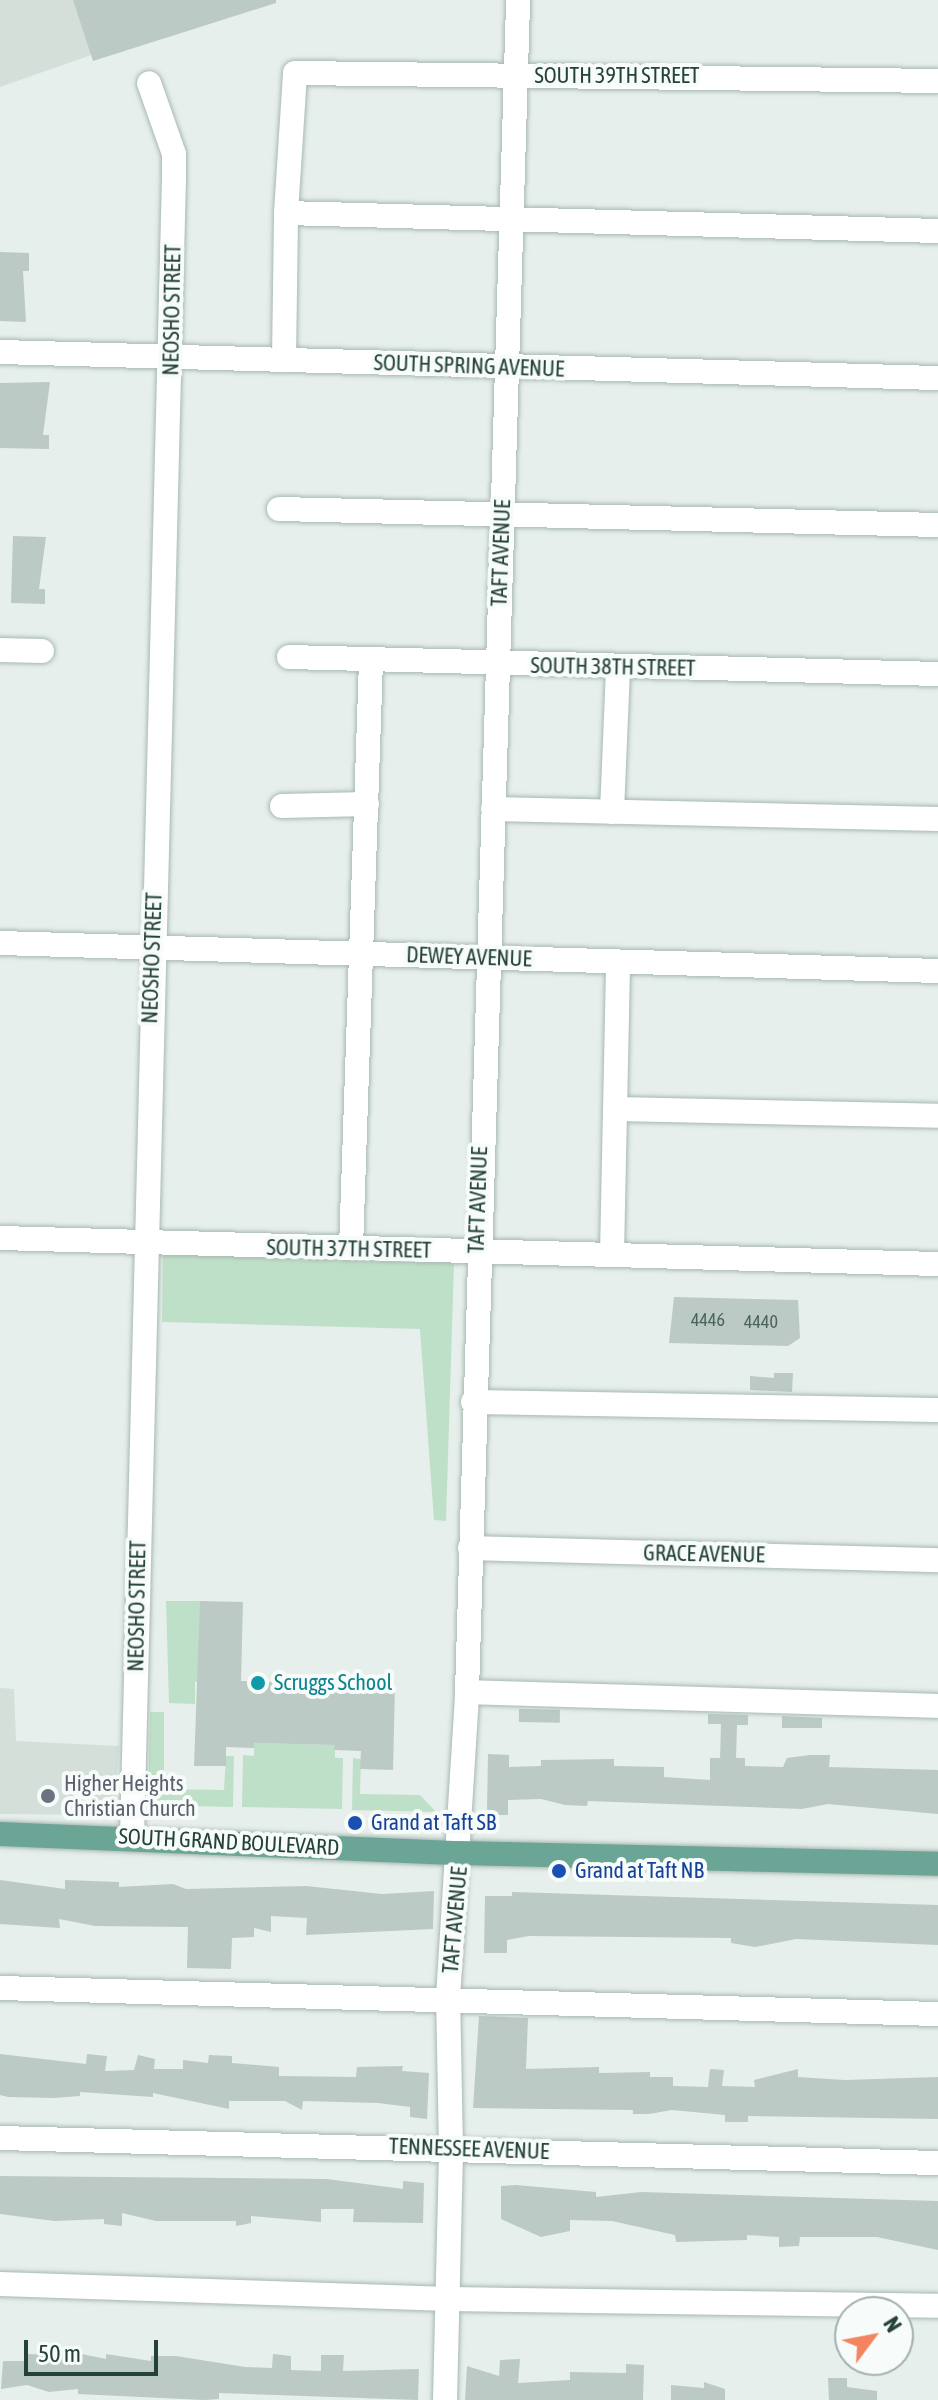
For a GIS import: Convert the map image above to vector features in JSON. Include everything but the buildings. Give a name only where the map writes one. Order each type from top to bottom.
[{"type":"main road","name":"SOUTH GRAND BOULEVARD","points":[[0,1834],[132,1837],[460,1853],[938,1864]]},
{"type":"street","name":"TAFT AVENUE","points":[[445,2400],[451,2149],[448,1998],[460,1853],[467,1692],[477,1252],[518,0]]},
{"type":"street","name":"SOUTH 39TH STREET","points":[[286,213],[295,73],[517,77],[536,73],[938,81]]},
{"type":"street","name":"NEOSHO STREET","points":[[132,1837],[174,154],[149,83]]},
{"type":"street","points":[[284,360],[286,213],[938,231]]},
{"type":"street","name":"SOUTH SPRING AVENUE","points":[[0,352],[938,378]]},
{"type":"street","points":[[279,509],[938,525]]},
{"type":"street","points":[[0,650],[42,651]]},
{"type":"street","name":"SOUTH 38TH STREET","points":[[289,657],[496,665],[938,674]]},
{"type":"street","points":[[351,1248],[364,954],[371,660]]},
{"type":"street","points":[[612,812],[618,668]]},
{"type":"street","points":[[282,806],[367,804]]},
{"type":"street","points":[[493,809],[938,819]]},
{"type":"street","name":"DEWEY AVENUE","points":[[0,943],[486,957],[618,964],[938,971]]},
{"type":"street","points":[[612,1254],[618,964]]},
{"type":"street","points":[[616,1109],[938,1116]]},
{"type":"street","name":"SOUTH 37TH STREET","points":[[0,1238],[938,1264]]},
{"type":"street","points":[[473,1402],[938,1410]]},
{"type":"street","name":"GRACE AVENUE","points":[[470,1548],[938,1560]]},
{"type":"street","points":[[467,1692],[938,1706]]},
{"type":"street","points":[[0,1988],[448,1998],[938,2014]]},
{"type":"street","name":"TENNESSEE AVENUE","points":[[0,2138],[938,2163]]},
{"type":"street","points":[[0,2284],[449,2299],[938,2306]]},
{"type":"shaded area","points":[[0,0],[248,0],[0,87]]},
{"type":"shaded area","points":[[0,1688],[14,1689],[16,1741],[119,1746],[115,1815],[0,1814]]},
{"type":"green space","points":[[163,1253],[444,1260],[454,1264],[446,1521],[434,1520],[420,1329],[162,1322]]},
{"type":"green space","points":[[166,1601],[200,1601],[202,1681],[195,1682],[195,1704],[169,1703]]},
{"type":"green space","points":[[150,1712],[164,1712],[164,1789],[224,1790],[226,1756],[234,1756],[233,1807],[148,1805]]},
{"type":"green space","points":[[254,1743],[335,1745],[335,1758],[343,1758],[342,1809],[242,1807],[243,1755],[254,1756]]},
{"type":"green space","points":[[353,1758],[361,1759],[360,1794],[420,1795],[436,1812],[352,1810]]},
{"type":"place","name":"Scruggs School","points":[[258,1683]]},
{"type":"place","name":"Higher Heights Christian Church","points":[[48,1796]]},
{"type":"place","name":"Grand at Taft SB","points":[[355,1823]]},
{"type":"place","name":"Grand at Taft NB","points":[[559,1871]]}]
